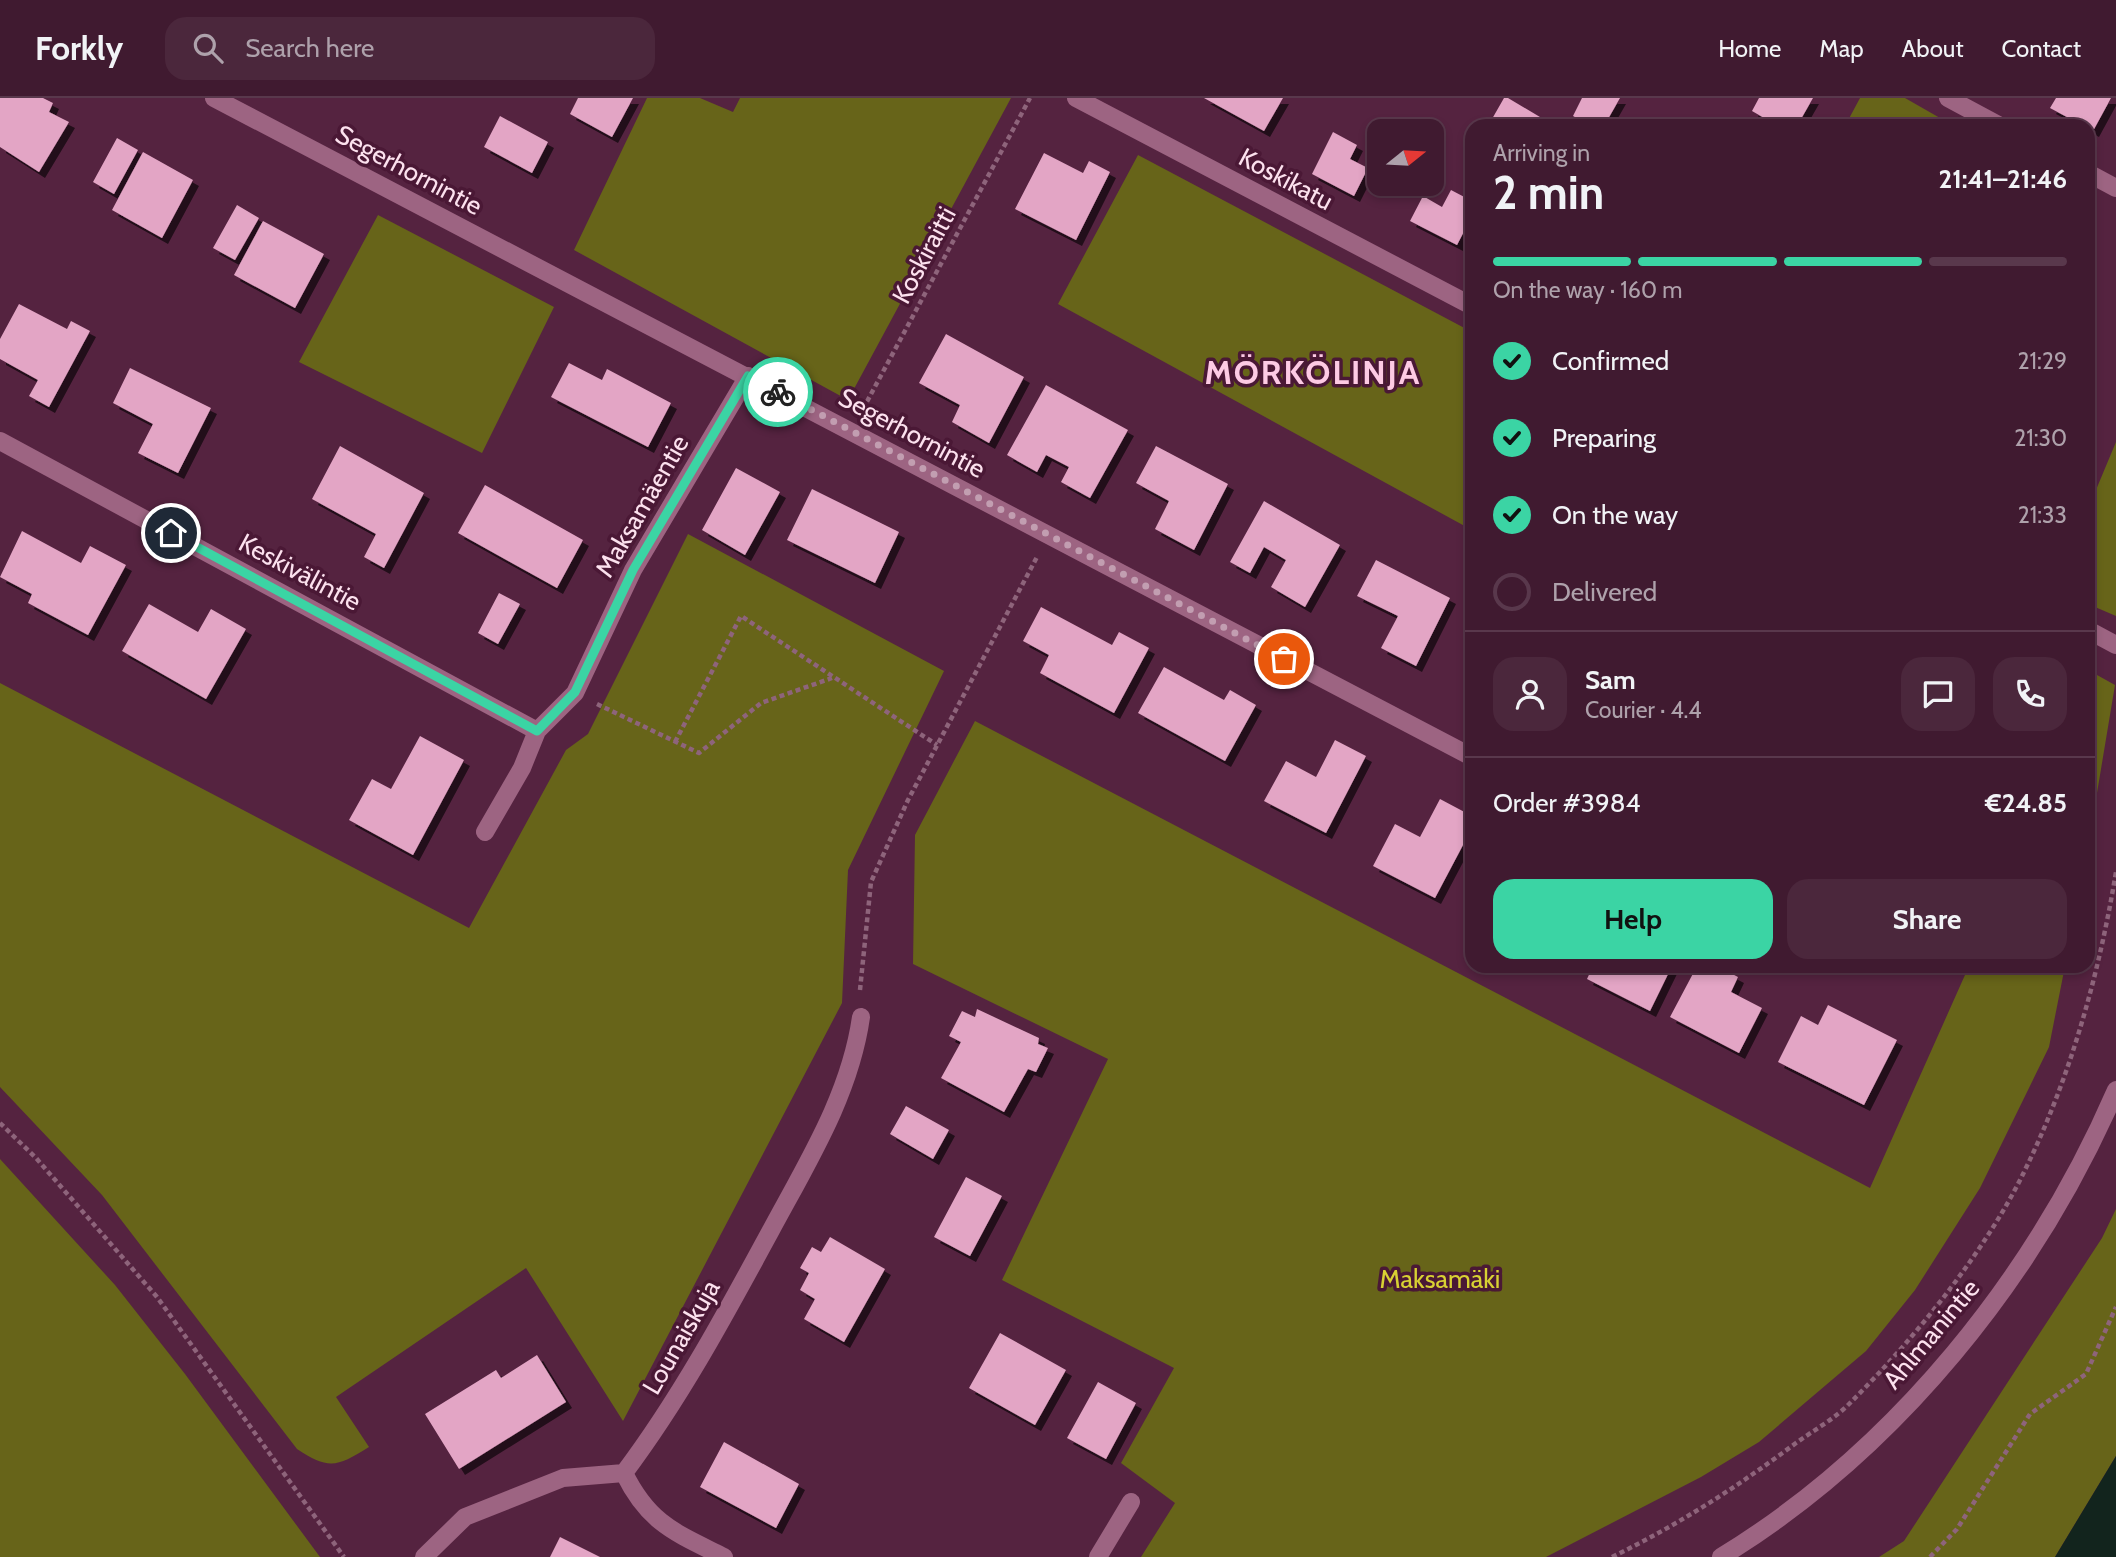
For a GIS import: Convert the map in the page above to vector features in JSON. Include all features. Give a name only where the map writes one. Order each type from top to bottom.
[{"type":"street","name":"Segerhornintie","points":[[214,98],[1465,753]]},
{"type":"street","name":"Koskikatu","points":[[1076,98],[1465,302]]},
{"type":"street","points":[[1948,98],[1987,119]]},
{"type":"street","points":[[2095,177],[2116,188]]},
{"type":"street","name":"Maksamäentie","points":[[537,731],[575,692],[633,570],[748,376]]},
{"type":"street","name":"Keskivälintie","points":[[0,440],[537,731]]},
{"type":"street","points":[[2095,634],[2116,645]]},
{"type":"street","points":[[485,832],[523,768],[537,731]]},
{"type":"street","name":"Lounaiskuja","points":[[624,1473],[660,1426],[700,1362],[823,1133],[855,1056],[861,1017]]},
{"type":"street","name":"Ahlmanintie","points":[[1721,1557],[1838,1470],[1929,1381],[1975,1328],[2046,1225],[2090,1148],[2116,1090]]},
{"type":"street","points":[[424,1557],[465,1517],[563,1478],[624,1473],[636,1498],[663,1526],[724,1557]]},
{"type":"street","points":[[1098,1557],[1131,1502]]},
{"type":"path","name":"Koskiraitti","points":[[852,431],[1030,98]]},
{"type":"path","points":[[861,1017],[860,971],[871,882],[937,745],[1049,535]]},
{"type":"path","points":[[675,742],[741,616],[937,745]]},
{"type":"path","points":[[575,692],[699,753],[761,703],[832,678]]},
{"type":"path","points":[[2095,973],[2105,935],[2116,872]]},
{"type":"path","points":[[1612,1557],[1670,1529],[1741,1484],[1850,1404],[1945,1295],[1986,1236],[2025,1170],[2076,1044],[2095,973]]},
{"type":"path","points":[[0,1123],[36,1158],[156,1297],[344,1557]]},
{"type":"path","points":[[1930,1557],[1957,1529],[2030,1414],[2085,1374],[2116,1307]]},
{"type":"green space","points":[[647,98],[700,98],[733,112],[740,98],[1011,98],[848,400],[574,250]]},
{"type":"green space","points":[[1860,98],[1905,98],[1942,119],[1849,119]]},
{"type":"green space","points":[[1138,155],[1465,328],[1465,526],[1058,304]]},
{"type":"green space","points":[[378,215],[554,307],[482,453],[299,362]]},
{"type":"green space","points":[[2116,442],[2116,616],[2095,607],[2095,492]]},
{"type":"green space","points":[[688,534],[944,671],[848,870],[842,1003],[623,1421],[526,1268],[336,1397],[369,1447],[341,1462],[325,1463],[317,1460],[297,1449],[102,1195],[0,1087],[0,683],[469,928],[566,750],[588,734]]},
{"type":"green space","points":[[2095,674],[2115,685],[2095,805]]},
{"type":"green space","name":"Maksamäki","points":[[975,721],[1870,1188],[1966,973],[2064,973],[2049,1047],[1980,1188],[1915,1290],[1866,1351],[1759,1442],[1701,1477],[1546,1557],[1141,1557],[1175,1503],[1121,1463],[1174,1368],[1002,1280],[1108,1059],[913,964],[915,835]]},
{"type":"green space","points":[[0,1159],[115,1285],[185,1374],[320,1557],[0,1557]]},
{"type":"green space","points":[[2116,1209],[2116,1456],[2055,1557],[1879,1557],[1904,1541],[2102,1238]]},
{"type":"shaded area","points":[[2116,1456],[2116,1557],[2055,1557]]},
{"type":"building","points":[[0,98],[43,98],[53,103],[49,112],[69,122],[39,172],[0,147]]},
{"type":"building","points":[[578,98],[633,98],[612,137],[570,114]]},
{"type":"building","points":[[1204,98],[1283,98],[1264,131]]},
{"type":"building","points":[[1504,98],[1508,98],[1543,119],[1492,119]]},
{"type":"building","points":[[1582,98],[1620,98],[1608,119],[1578,119],[1573,116]]},
{"type":"building","points":[[1759,98],[1813,98],[1801,119],[1766,119],[1752,111]]},
{"type":"building","points":[[2056,98],[2111,98],[2095,127],[2095,119],[2071,119],[2050,108]]},
{"type":"building","points":[[500,116],[548,142],[532,173],[484,147]]},
{"type":"building","points":[[1333,132],[1357,145],[1350,159],[1367,168],[1354,196],[1312,174]]},
{"type":"building","points":[[117,138],[138,150],[114,194],[93,182]]},
{"type":"building","points":[[143,152],[193,180],[162,238],[112,210]]},
{"type":"building","points":[[1044,153],[1083,173],[1089,161],[1110,172],[1076,240],[1015,209]]},
{"type":"building","points":[[1451,190],[1465,197],[1465,230],[1457,245],[1410,221],[1423,196],[1442,207]]},
{"type":"building","points":[[237,205],[259,218],[235,260],[213,248]]},
{"type":"building","points":[[263,221],[324,254],[295,308],[234,275]]},
{"type":"building","points":[[19,304],[67,329],[71,321],[90,331],[49,407],[29,396],[38,380],[0,359],[0,339]]},
{"type":"building","points":[[946,334],[1024,377],[989,443],[952,422],[960,405],[919,383]]},
{"type":"building","points":[[569,363],[602,380],[607,369],[671,403],[648,447],[551,397]]},
{"type":"building","points":[[130,368],[211,408],[178,473],[138,453],[153,424],[113,403]]},
{"type":"building","points":[[1046,385],[1128,430],[1090,498],[1061,482],[1069,467],[1046,455],[1037,472],[1007,455]]},
{"type":"building","points":[[340,446],[424,493],[384,568],[364,557],[376,534],[312,499]]},
{"type":"building","points":[[1156,446],[1228,484],[1194,550],[1155,529],[1169,501],[1136,483]]},
{"type":"building","points":[[736,468],[780,492],[745,555],[702,530]]},
{"type":"building","points":[[485,485],[583,540],[557,588],[458,533]]},
{"type":"building","points":[[812,489],[899,532],[875,583],[787,540]]},
{"type":"building","points":[[1264,501],[1340,545],[1305,607],[1271,587],[1286,560],[1264,547],[1250,573],[1230,562]]},
{"type":"building","points":[[22,531],[81,563],[90,546],[126,565],[88,635],[28,603],[32,594],[0,577]]},
{"type":"building","points":[[1376,560],[1450,598],[1416,666],[1381,648],[1398,616],[1357,596]]},
{"type":"building","points":[[499,593],[520,604],[498,644],[478,633]]},
{"type":"building","points":[[149,604],[198,632],[211,609],[246,629],[206,699],[122,651]]},
{"type":"building","points":[[1041,607],[1112,645],[1119,632],[1149,648],[1114,713],[1040,673],[1049,655],[1023,641]]},
{"type":"building","points":[[1164,667],[1224,700],[1230,690],[1256,705],[1225,761],[1138,713]]},
{"type":"building","points":[[420,736],[464,760],[413,855],[349,820],[372,779],[391,789]]},
{"type":"building","points":[[1335,740],[1366,756],[1326,833],[1264,801],[1286,761],[1316,777]]},
{"type":"building","points":[[1440,799],[1465,812],[1465,841],[1435,898],[1373,866],[1395,824],[1420,837]]},
{"type":"building","points":[[1590,973],[1669,973],[1650,1011],[1587,979]]},
{"type":"building","points":[[1693,973],[1730,973],[1738,977],[1731,992],[1762,1008],[1739,1053],[1670,1017]]},
{"type":"building","points":[[1828,1005],[1897,1040],[1864,1105],[1778,1062],[1801,1016],[1818,1025]]},
{"type":"building","points":[[977,1009],[1039,1038],[1038,1044],[1048,1048],[1036,1072],[1028,1069],[1004,1112],[941,1078],[961,1042],[949,1036],[962,1011],[975,1017]]},
{"type":"building","points":[[906,1106],[949,1130],[933,1159],[890,1134]]},
{"type":"building","points":[[966,1177],[1002,1196],[970,1256],[934,1237]]},
{"type":"building","points":[[830,1237],[885,1269],[844,1342],[804,1319],[815,1299],[800,1290],[809,1273],[800,1268],[812,1247],[821,1252]]},
{"type":"building","points":[[1000,1333],[1066,1370],[1035,1425],[969,1388]]},
{"type":"building","points":[[537,1355],[566,1402],[459,1469],[425,1414],[496,1370],[501,1378]]},
{"type":"building","points":[[1098,1382],[1136,1403],[1106,1459],[1067,1438]]},
{"type":"building","points":[[724,1442],[799,1484],[776,1528],[700,1487]]},
{"type":"building","points":[[560,1537],[600,1557],[550,1557]]},
{"type":"way so far","points":[[778,392],[1284,659]]},
{"type":"district","name":"MÖRKÖLINJA","points":[[1313,372]]},
{"type":"route","points":[[171,533],[537,731],[575,692],[633,570],[748,376],[778,392]]}]
